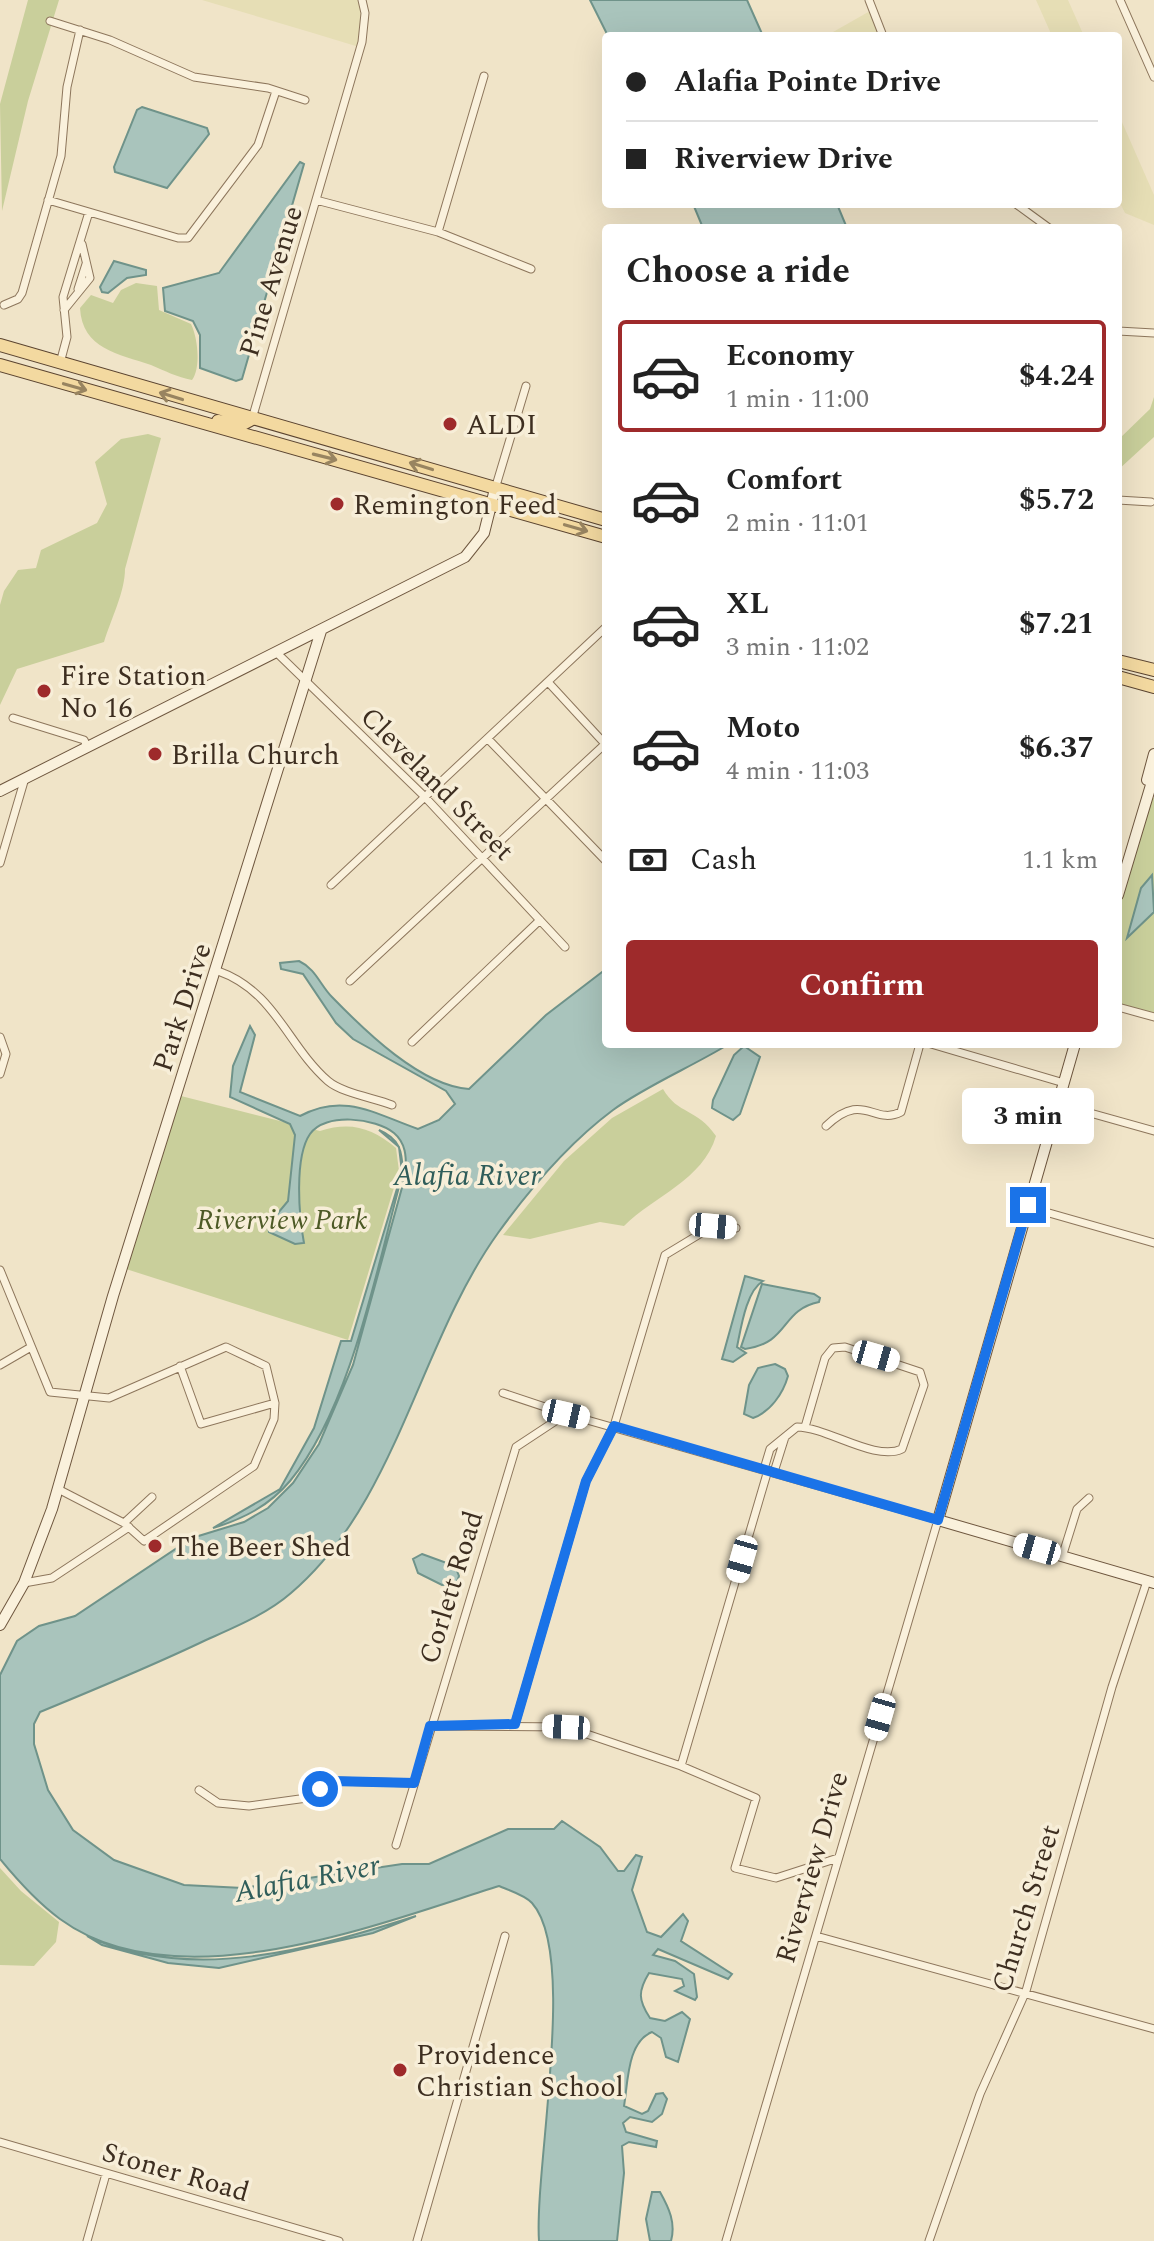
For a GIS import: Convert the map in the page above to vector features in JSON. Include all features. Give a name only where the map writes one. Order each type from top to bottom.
[{"type":"main road","points":[[0,345],[602,519]]},
{"type":"main road","points":[[0,365],[199,424],[602,536]]},
{"type":"main road","points":[[199,424],[210,419],[241,425],[252,419]]},
{"type":"main road","points":[[1122,662],[1154,670]]},
{"type":"main road","points":[[1122,678],[1154,687]]},
{"type":"street","points":[[316,200],[362,42],[365,13],[362,0]]},
{"type":"street","points":[[869,0],[881,32]]},
{"type":"street","points":[[1120,0],[1154,77]]},
{"type":"street","points":[[50,21],[80,30],[194,77],[276,91],[305,100]]},
{"type":"street","points":[[4,305],[18,299],[22,293],[61,156],[67,87],[80,30]]},
{"type":"street","points":[[438,232],[484,76]]},
{"type":"street","points":[[48,200],[188,238],[258,145],[276,91]]},
{"type":"street","name":"Pine Avenue","points":[[252,419],[316,200],[438,232],[531,269]]},
{"type":"street","points":[[1022,208],[1044,224]]},
{"type":"street","points":[[60,363],[67,337],[63,297],[89,212]]},
{"type":"street","points":[[64,310],[77,291],[89,281],[81,242]]},
{"type":"street","points":[[71,268],[86,267]]},
{"type":"street","points":[[1122,331],[1154,333]]},
{"type":"street","points":[[0,791],[465,557],[484,533],[526,386]]},
{"type":"street","points":[[1122,500],[1151,502]]},
{"type":"street","name":"Park Drive","points":[[0,1625],[24,1583],[58,1489],[83,1396],[218,971],[321,631]]},
{"type":"street","points":[[331,885],[602,631]]},
{"type":"street","name":"Cleveland Street","points":[[277,653],[424,796],[565,947]]},
{"type":"street","points":[[548,682],[602,740]]},
{"type":"street","points":[[13,718],[84,740],[87,746]]},
{"type":"street","points":[[488,739],[602,857]]},
{"type":"street","points":[[350,981],[602,748]]},
{"type":"street","points":[[1146,797],[1143,792],[1154,754]]},
{"type":"street","points":[[1122,881],[1154,775]]},
{"type":"street","points":[[0,863],[25,778]]},
{"type":"street","points":[[412,1042],[540,920]]},
{"type":"street","points":[[218,971],[244,984],[264,1000],[329,1082],[392,1105]]},
{"type":"street","points":[[1122,1008],[1154,1017]]},
{"type":"street","points":[[0,1037],[6,1054],[0,1074]]},
{"type":"street","points":[[826,1126],[846,1109],[859,1108],[894,1116],[901,1112],[919,1048]]},
{"type":"street","points":[[945,1048],[1064,1083]]},
{"type":"street","name":"Riverview Drive","points":[[726,2241],[1074,1048]]},
{"type":"street","points":[[1058,1104],[1154,1131]]},
{"type":"street","points":[[1028,1207],[1154,1243]]},
{"type":"street","points":[[515,1724],[586,1481],[614,1426],[665,1255],[713,1226],[736,1228]]},
{"type":"street","points":[[0,1270],[50,1392],[109,1398],[226,1347],[248,1354],[266,1366],[275,1403],[271,1431],[254,1466],[144,1541],[126,1525],[58,1489]]},
{"type":"street","points":[[0,1365],[31,1347]]},
{"type":"street","points":[[681,1766],[769,1471],[785,1435],[797,1427],[805,1427],[873,1450],[897,1451],[908,1440],[923,1377],[912,1367],[845,1347],[833,1348],[825,1358],[805,1427]]},
{"type":"street","points":[[180,1366],[201,1424],[275,1403]]},
{"type":"street","points":[[503,1393],[566,1414],[1151,1582]]},
{"type":"street","name":"Corlett Road","points":[[396,1845],[516,1447],[566,1414]]},
{"type":"street","points":[[24,1583],[52,1578],[126,1525],[152,1497]]},
{"type":"street","points":[[1062,1557],[1077,1509],[1089,1498]]},
{"type":"street","name":"Church Street","points":[[929,2241],[980,2094],[1026,1991],[1112,1687],[1151,1582]]},
{"type":"street","points":[[430,1726],[515,1724],[566,1727],[681,1766],[756,1798],[735,1868],[776,1878],[838,1858]]},
{"type":"street","points":[[199,1790],[218,1803],[249,1806],[307,1798],[332,1781],[414,1783]]},
{"type":"street","points":[[417,2241],[505,1936]]},
{"type":"street","points":[[816,1936],[1026,1991],[1154,2029]]},
{"type":"street","name":"Stoner Road","points":[[0,2142],[339,2241]]},
{"type":"street","points":[[87,2241],[106,2174]]},
{"type":"shaded area","points":[[202,0],[361,0],[359,47],[313,33]]},
{"type":"shaded area","points":[[1036,0],[1068,0],[1082,32],[1050,32]]},
{"type":"shaded area","points":[[870,11],[879,32],[833,32]]},
{"type":"shaded area","points":[[1122,122],[1154,195],[1154,225],[1125,213],[1122,207]]},
{"type":"green space","points":[[28,0],[59,0],[28,101],[2,211],[0,104]]},
{"type":"green space","points":[[136,283],[157,286],[159,310],[191,324],[198,353],[192,380],[115,353],[87,333],[80,308],[91,295],[113,303],[121,290]]},
{"type":"green space","points":[[1154,397],[1154,437],[1122,466],[1122,436],[1150,409]]},
{"type":"green space","points":[[148,434],[161,438],[120,596],[104,642],[17,669],[0,705],[0,605],[4,591],[18,570],[36,568],[41,550],[97,523],[107,504],[95,462],[121,439]]},
{"type":"green space","points":[[1151,797],[1154,798],[1154,1014],[1122,1005],[1122,898]]},
{"type":"green space","points":[[663,1089],[675,1103],[702,1120],[716,1136],[710,1151],[689,1176],[624,1226],[600,1222],[530,1239],[503,1235],[564,1161],[612,1118]]},
{"type":"green space","name":"Riverview Park","points":[[181,1096],[320,1131],[361,1128],[396,1148],[399,1171],[348,1340],[126,1269]]},
{"type":"green space","points":[[0,1868],[21,1891],[59,1922],[56,1942],[34,1966],[0,1965]]},
{"type":"water","points":[[590,0],[747,0],[761,32],[606,32]]},
{"type":"water","points":[[142,107],[207,128],[209,134],[167,188],[115,172],[114,167],[137,110]]},
{"type":"water","points":[[300,162],[304,164],[242,379],[236,381],[200,368],[200,335],[193,321],[165,311],[163,288],[219,273]]},
{"type":"water","points":[[695,208],[839,208],[845,224],[701,224]]},
{"type":"water","points":[[114,261],[146,270],[146,275],[127,278],[108,293],[102,292],[100,287]]},
{"type":"water","points":[[1152,875],[1154,912],[1127,938],[1141,888]]},
{"type":"water","name":"Alafia River","points":[[299,961],[310,968],[332,997],[377,1040],[413,1068],[451,1086],[469,1089],[546,1015],[602,972],[602,1048],[722,1048],[613,1110],[551,1167],[523,1200],[471,1276],[382,1469],[357,1514],[327,1556],[291,1593],[239,1625],[40,1712],[34,1724],[34,1744],[48,1790],[73,1830],[114,1860],[184,1885],[243,1888],[402,1864],[429,1864],[508,1829],[554,1829],[562,1821],[600,1847],[618,1871],[624,1871],[636,1855],[642,1857],[632,1890],[647,1932],[661,1937],[683,1914],[688,1921],[681,1941],[732,1974],[728,1979],[658,1949],[653,1955],[675,1961],[694,1974],[697,1997],[695,2000],[675,1991],[684,1986],[682,1979],[649,1973],[643,1985],[643,2006],[650,2018],[665,2021],[682,2012],[690,2019],[678,2062],[666,2057],[661,2038],[652,2032],[644,2037],[633,2054],[624,2106],[642,2114],[648,2111],[656,2094],[663,2093],[667,2099],[662,2114],[652,2122],[630,2117],[623,2123],[626,2132],[657,2141],[656,2147],[629,2142],[622,2146],[624,2173],[617,2241],[539,2241],[551,2064],[552,1967],[545,1929],[532,1903],[525,1898],[499,1886],[338,1936],[278,1949],[218,1956],[161,1955],[107,1944],[60,1919],[28,1891],[0,1859],[0,1675],[17,1641],[39,1626],[75,1616],[192,1538],[244,1522],[268,1508],[293,1483],[319,1444],[353,1365],[406,1173],[404,1147],[394,1133],[363,1121],[338,1120],[317,1127],[305,1144],[300,1172],[299,1203],[304,1243],[295,1244],[269,1232],[268,1225],[288,1201],[295,1135],[290,1124],[230,1097],[233,1066],[250,1026],[255,1035],[240,1092],[300,1116],[316,1109],[345,1106],[373,1112],[418,1129],[439,1120],[455,1104],[446,1091],[353,1039],[336,1023],[303,974],[281,969],[280,963]]},
{"type":"water","points":[[742,1048],[747,1048],[760,1057],[740,1114],[733,1120],[712,1108],[734,1055]]},
{"type":"water","points":[[399,1148],[403,1172],[360,1334],[330,1414],[312,1450],[282,1490],[255,1510],[213,1528],[280,1489],[314,1428],[341,1341],[351,1341],[402,1172]]},
{"type":"water","points":[[745,1276],[763,1281],[752,1293],[743,1320],[737,1347],[746,1353],[733,1362],[722,1359]]},
{"type":"water","points":[[762,1284],[814,1294],[820,1298],[819,1302],[797,1312],[770,1340],[745,1349],[741,1347]]},
{"type":"water","points":[[775,1364],[785,1369],[788,1376],[779,1396],[759,1415],[753,1418],[744,1414],[749,1385],[758,1368]]},
{"type":"water","points":[[422,1554],[455,1566],[459,1576],[456,1584],[442,1585],[418,1573],[413,1559]]},
{"type":"water","points":[[416,1916],[373,1933],[219,1968],[168,1963],[102,1945],[87,1936],[127,1950],[168,1958],[210,1959],[294,1949]]},
{"type":"water","points":[[652,2192],[660,2192],[669,2210],[673,2228],[671,2241],[650,2241],[646,2219]]},
{"type":"place","name":"ALDI","points":[[450,424]]},
{"type":"place","name":"Remington Feed","points":[[337,504]]},
{"type":"place","name":"Fire Station No 16","points":[[44,691]]},
{"type":"place","name":"Brilla Church","points":[[155,754]]},
{"type":"place","name":"The Beer Shed","points":[[155,1546]]},
{"type":"place","name":"Providence Christian School","points":[[400,2070]]},
{"type":"route","points":[[320,1789],[332,1781],[414,1783],[430,1726],[515,1724],[586,1481],[614,1426],[938,1520],[1028,1205]]}]
